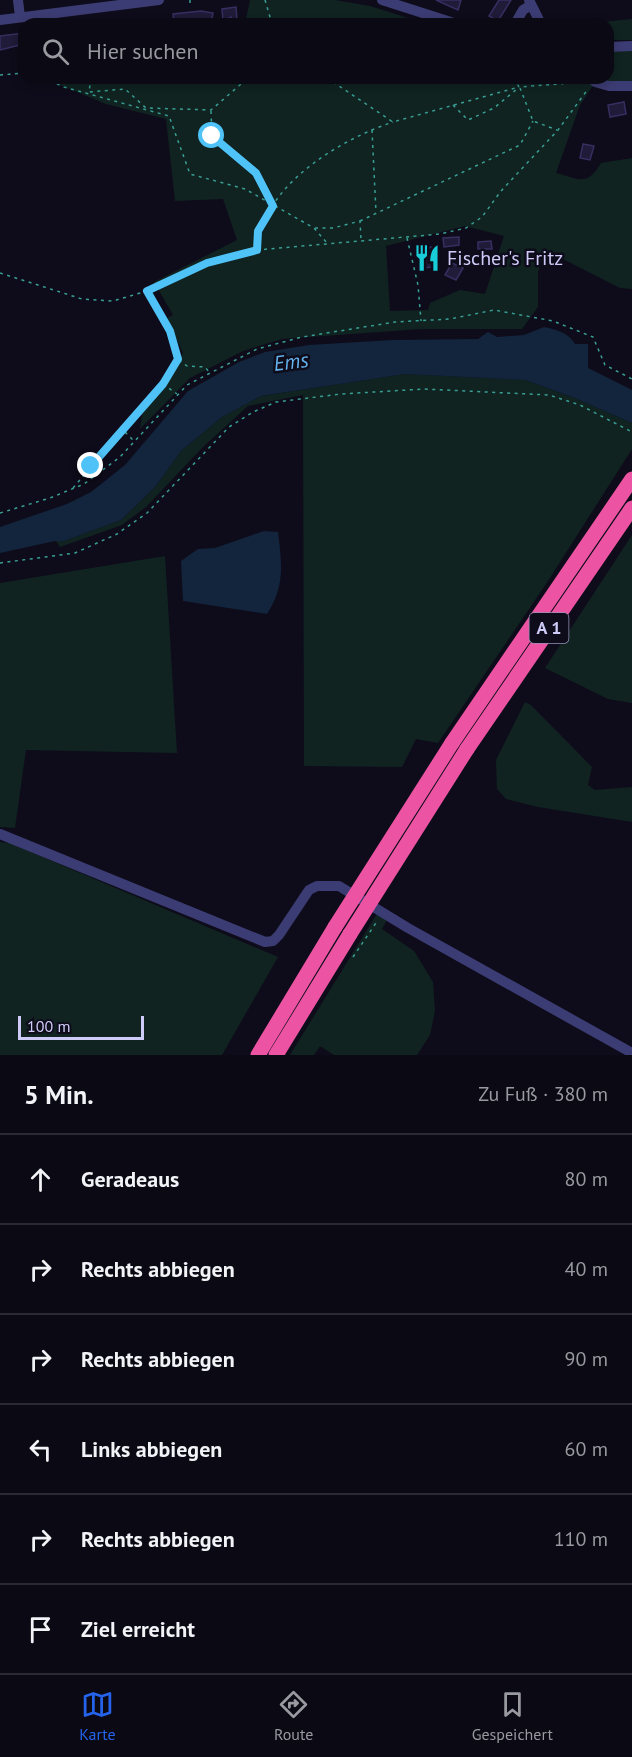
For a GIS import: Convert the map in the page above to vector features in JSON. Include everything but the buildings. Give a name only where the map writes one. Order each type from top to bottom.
[{"type":"highway","name":"A 1","points":[[258,1055],[335,927],[452,743],[632,479]]},
{"type":"highway","name":"A 1","points":[[276,1055],[467,749],[632,508]]},
{"type":"street","points":[[18,0],[20,17]]},
{"type":"street","points":[[0,20],[159,0]]},
{"type":"street","points":[[382,0],[438,18]]},
{"type":"street","points":[[518,18],[530,3],[538,18]]},
{"type":"street","points":[[614,47],[632,46]]},
{"type":"street","points":[[604,84],[632,86]]},
{"type":"street","points":[[0,834],[265,942],[273,941],[279,935],[309,890],[317,886],[339,886],[408,928],[632,1053]]},
{"type":"path","points":[[265,0],[270,18]]},
{"type":"path","points":[[0,75],[18,74]]},
{"type":"path","points":[[61,84],[169,116],[190,174],[245,189],[314,228],[328,244]]},
{"type":"path","points":[[89,92],[90,84]]},
{"type":"path","points":[[89,92],[125,89],[146,108],[211,110],[241,84]]},
{"type":"path","points":[[336,84],[393,122]]},
{"type":"path","points":[[517,84],[533,121],[558,130]]},
{"type":"path","points":[[257,250],[258,231],[273,206],[298,176],[331,149],[372,129],[452,104],[519,87],[551,84]]},
{"type":"path","points":[[0,273],[54,291],[99,302],[125,299],[207,263],[257,250],[440,234],[475,224],[501,191],[558,130],[591,84]]},
{"type":"path","points":[[452,104],[468,120],[494,108],[519,87]]},
{"type":"path","points":[[211,110],[212,136],[256,173],[273,206]]},
{"type":"path","points":[[314,228],[333,228],[360,222],[376,212],[520,145],[533,121]]},
{"type":"path","points":[[372,129],[376,212]]},
{"type":"path","points":[[360,222],[361,240]]},
{"type":"path","points":[[406,236],[418,285],[421,322]]},
{"type":"path","points":[[147,291],[170,331],[178,359],[187,366],[205,367],[209,373]]},
{"type":"path","points":[[0,513],[72,489],[101,472],[135,442],[177,394],[209,373],[257,349],[302,337],[395,322],[421,322],[494,310],[553,321],[593,337],[604,365],[632,379]]},
{"type":"path","points":[[72,489],[124,432],[163,384],[178,359]]},
{"type":"path","points":[[163,384],[177,394]]},
{"type":"path","points":[[0,563],[75,553],[117,534],[147,513],[229,427],[253,412],[276,402],[341,394],[424,389],[541,394],[580,405],[632,432]]},
{"type":"path","points":[[124,432],[135,442]]},
{"type":"path","points":[[353,957],[384,912]]},
{"type":"green space","points":[[250,0],[335,0],[370,6],[408,18],[246,18]]},
{"type":"green space","points":[[632,19],[632,40],[614,40],[614,21]]},
{"type":"green space","points":[[614,50],[632,50],[632,83],[614,82]]},
{"type":"green space","points":[[58,84],[594,84],[580,105],[556,173],[582,179],[591,176],[601,163],[632,158],[632,289],[620,288],[553,254],[544,256],[538,272],[538,307],[522,329],[421,329],[282,339],[243,351],[190,378],[140,429],[142,414],[170,378],[183,353],[167,318],[173,315],[154,282],[237,240],[223,199],[175,201],[166,119],[106,104]],"holes":[[[465,226],[504,236],[485,294],[460,290],[430,303],[428,310],[390,311],[386,246]]]},
{"type":"green space","points":[[405,374],[525,380],[575,398],[632,423],[632,449],[546,584],[438,743],[416,739],[402,767],[304,766],[303,395],[248,406],[203,447],[146,507],[122,525],[60,547],[56,541],[64,541],[121,520],[155,487],[181,451],[222,417],[261,396]]},
{"type":"green space","points":[[632,535],[632,703],[608,699],[545,668]]},
{"type":"green space","points":[[165,556],[177,753],[26,750],[15,828],[0,827],[0,583]]},
{"type":"green space","points":[[525,702],[531,705],[592,767],[588,785],[595,790],[632,787],[632,822],[538,807],[506,799],[497,789],[496,760]]},
{"type":"green space","points":[[0,842],[10,843],[278,957],[222,1055],[0,1055]]},
{"type":"green space","points":[[378,912],[388,918],[382,929],[414,951],[433,982],[435,1011],[430,1035],[417,1055],[334,1055],[320,1046],[314,1055],[290,1055]]},
{"type":"water","name":"Ems","points":[[544,327],[566,334],[575,344],[588,344],[588,368],[632,390],[632,423],[575,398],[525,380],[405,374],[261,396],[222,417],[181,451],[155,487],[121,520],[64,541],[0,553],[0,527],[67,504],[91,492],[125,465],[188,391],[239,362],[265,352],[309,345],[393,340],[478,339],[488,332],[497,337],[524,335]]},
{"type":"water","points":[[264,531],[278,532],[281,565],[277,594],[267,614],[183,601],[181,561],[198,549],[215,548]]},
{"type":"place","name":"Fischer's Fritz","points":[[427,258]]},
{"type":"route","points":[[91,466],[124,432],[163,384],[178,359],[170,331],[147,291],[179,274],[207,263],[257,250],[258,231],[273,206],[256,173],[212,136]]}]
